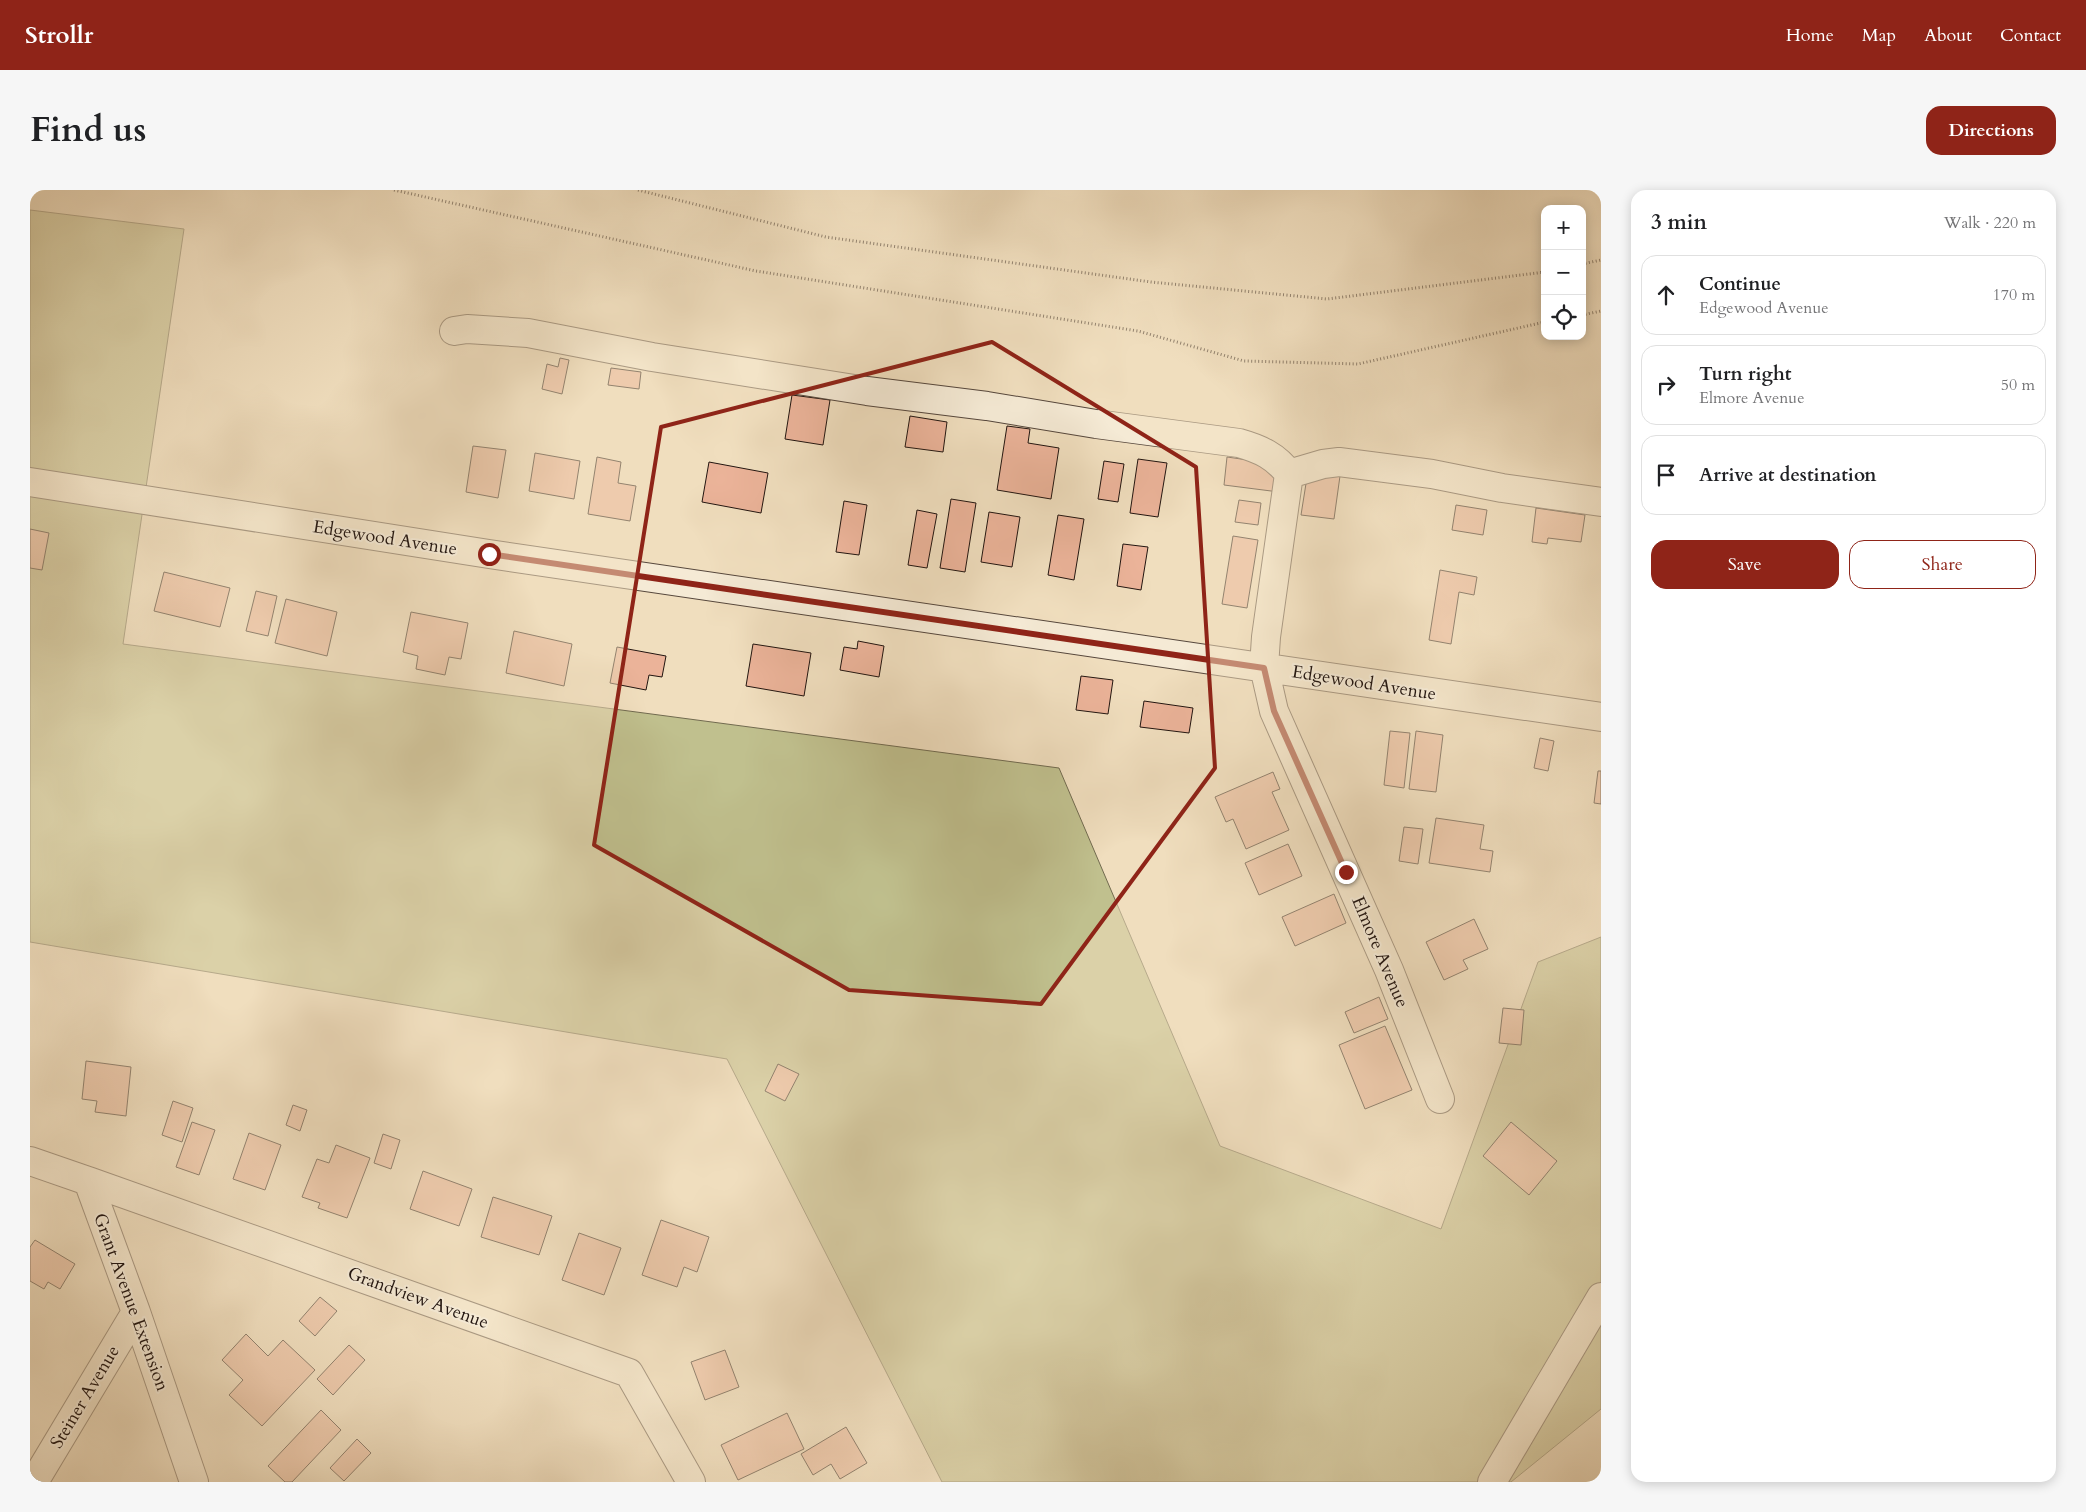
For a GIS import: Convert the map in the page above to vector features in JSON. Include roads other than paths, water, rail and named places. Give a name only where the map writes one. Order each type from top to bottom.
[{"type":"street","points":[[454,331],[467,329],[528,333],[652,357],[867,392],[987,406],[1096,424],[1240,444],[1255,448],[1274,457],[1289,474],[1314,466],[1339,462],[1440,475],[1502,488],[1601,502]]},
{"type":"street","name":"Elmore Avenue","points":[[1289,474],[1266,637],[1264,668],[1274,711],[1389,970],[1440,1099]]},
{"type":"street","name":"Edgewood Avenue","points":[[30,482],[480,553],[1601,717]]},
{"type":"street","points":[[30,1161],[88,1181]]},
{"type":"street","name":"Grant Avenue Extension","points":[[88,1181],[136,1312],[194,1482]]},
{"type":"street","name":"Grandview Avenue","points":[[88,1181],[629,1373],[691,1482]]},
{"type":"street","points":[[1492,1482],[1601,1297]]},
{"type":"street","name":"Steiner Avenue","points":[[34,1482],[136,1312]]}]
